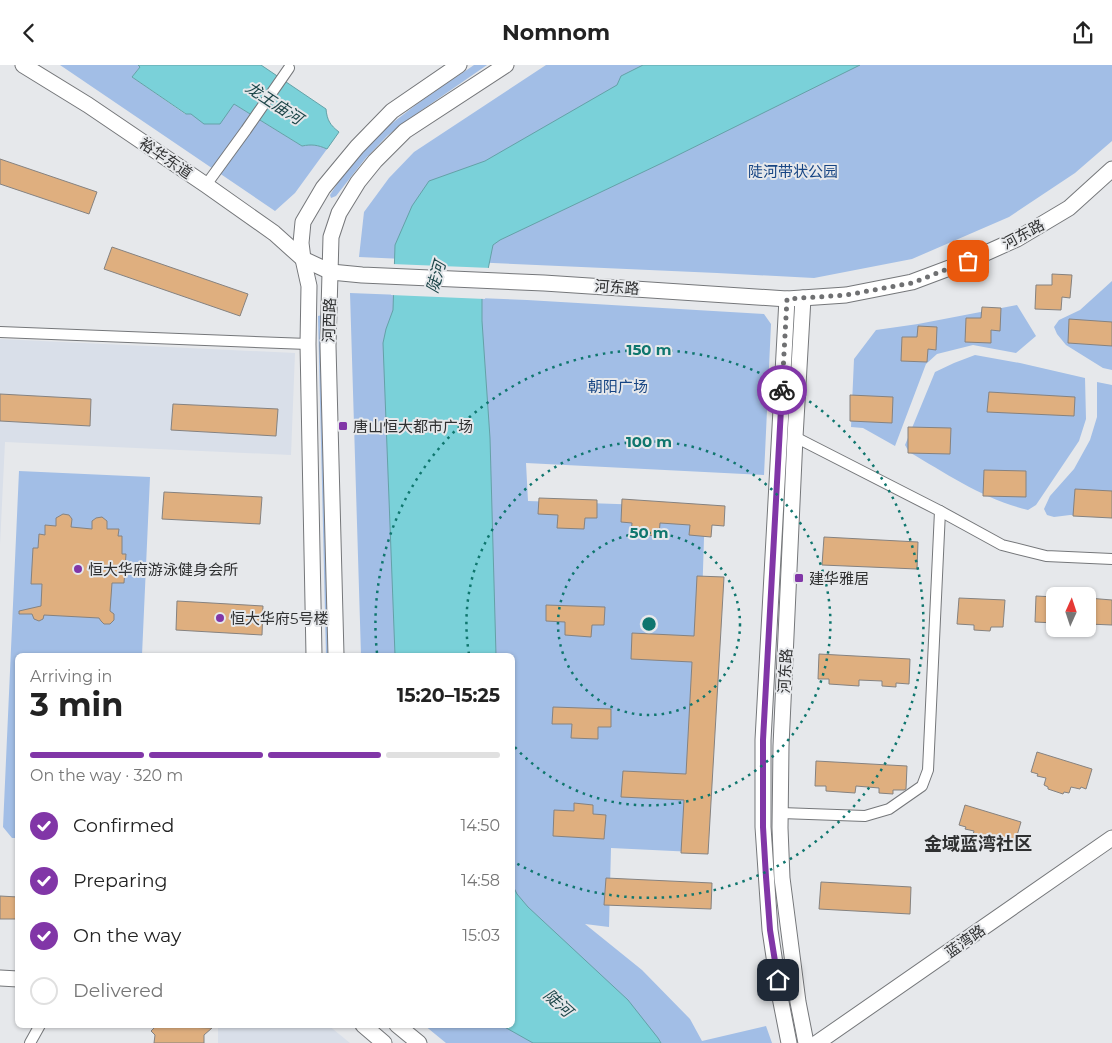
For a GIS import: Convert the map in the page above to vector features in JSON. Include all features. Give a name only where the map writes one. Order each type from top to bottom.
[{"type":"street","name":"裕华东道","points":[[23,65],[88,105],[206,185],[274,233],[303,259],[331,272],[362,275]]},
{"type":"street","name":"河西路","points":[[314,653],[308,286],[301,243],[303,222],[323,188],[357,147],[392,111],[459,65]]},
{"type":"street","name":"河西路","points":[[336,653],[328,346],[332,237],[339,213],[358,182],[375,161],[405,131],[506,65]]},
{"type":"street","points":[[206,185],[289,68]]},
{"type":"street","name":"河东路","points":[[362,275],[507,281],[787,299],[846,295],[912,283],[968,261],[1016,239],[1069,208],[1112,169]]},
{"type":"street","name":"河东路","points":[[803,298],[781,746],[781,813],[782,878],[798,1002],[806,1043]]},
{"type":"street","name":"河东路","points":[[787,299],[763,750],[763,827],[770,930],[789,1043]]},
{"type":"street","points":[[0,332],[308,344]]},
{"type":"street","points":[[795,437],[1002,545],[1046,556],[1112,559]]},
{"type":"street","points":[[781,813],[865,816],[889,809],[922,786],[928,770],[940,511]]},
{"type":"street","name":"蓝湾路","points":[[817,1043],[1112,838]]},
{"type":"street","points":[[0,978],[15,979]]},
{"type":"street","points":[[30,1043],[38,1028]]},
{"type":"street","points":[[366,1028],[384,1043]]},
{"type":"street","points":[[401,1028],[419,1043]]},
{"type":"shaded area","points":[[0,339],[295,353],[291,455],[5,442],[0,545]]},
{"type":"shaded area","points":[[218,1028],[332,1028],[350,1043],[218,1043]]},
{"type":"green space","points":[[60,65],[138,65],[140,67],[132,77],[185,114],[234,104],[302,146],[315,145],[327,149],[295,193],[275,211]]},
{"type":"green space","points":[[474,65],[487,65],[387,136],[365,159],[336,196],[331,198],[330,195],[347,169],[360,153],[390,125]]},
{"type":"green space","name":"陡河带状公园","points":[[546,65],[1112,65],[1112,141],[1075,173],[1009,217],[912,259],[814,278],[359,257],[364,212],[389,178],[414,152]]},
{"type":"green space","points":[[1112,281],[1112,370],[1103,368],[1066,345],[1054,327],[1059,320],[1080,310]]},
{"type":"green space","name":"朝阳广场","points":[[350,293],[527,300],[764,314],[771,324],[764,475],[526,463],[528,501],[705,507],[694,852],[611,848],[609,927],[585,924],[642,970],[690,1019],[702,1041],[766,1026],[772,1043],[446,1043],[428,1028],[515,1028],[515,653],[361,653]]},
{"type":"green space","points":[[1017,305],[1036,336],[1016,353],[973,345],[937,354],[926,364],[895,446],[863,428],[851,427],[854,359],[876,330]]},
{"type":"green space","points":[[322,315],[332,653],[326,653],[318,316]]},
{"type":"green space","points":[[975,355],[1085,378],[1086,419],[1079,441],[1036,505],[1028,510],[1012,506],[981,493],[909,452],[905,445],[935,372]]},
{"type":"green space","points":[[1097,382],[1112,385],[1112,517],[1070,515],[1054,517],[1047,515],[1044,509],[1050,496],[1074,469],[1090,440],[1097,417]]},
{"type":"green space","points":[[19,471],[150,477],[142,653],[15,653],[15,838],[12,838],[3,827]]},
{"type":"water","name":"龙王庙河","points":[[138,65],[261,65],[326,109],[330,122],[339,132],[327,149],[315,145],[302,146],[234,104],[220,124],[204,124],[132,77],[140,67]]},
{"type":"water","name":"陡河","points":[[643,65],[860,65],[493,245],[482,299],[482,321],[490,438],[496,653],[395,653],[383,343],[393,310],[395,245],[412,206],[429,181],[485,161],[617,85],[621,76]]},
{"type":"water","name":"陡河","points":[[515,890],[528,907],[628,1000],[661,1043],[533,1043],[506,1028],[515,1028]]},
{"type":"pier","points":[[392,264],[491,268],[485,299],[391,295]]},
{"type":"building","points":[[0,159],[97,192],[89,214],[0,184]]},
{"type":"building","points":[[112,247],[248,294],[240,316],[104,269]]},
{"type":"building","points":[[1052,274],[1072,275],[1070,298],[1062,297],[1061,310],[1035,309],[1036,285],[1052,285]]},
{"type":"building","points":[[982,307],[1001,308],[1000,331],[991,330],[991,343],[965,342],[966,318],[981,318]]},
{"type":"building","points":[[1069,319],[1112,322],[1112,346],[1068,343]]},
{"type":"building","points":[[918,326],[937,327],[936,350],[928,349],[927,362],[901,361],[902,337],[917,337]]},
{"type":"building","points":[[989,392],[1075,397],[1074,416],[987,412]]},
{"type":"building","points":[[0,394],[91,399],[90,426],[0,421]]},
{"type":"building","points":[[850,395],[893,397],[892,423],[850,421]]},
{"type":"building","points":[[173,404],[278,409],[276,436],[171,430]]},
{"type":"building","points":[[908,427],[951,428],[950,454],[908,453]]},
{"type":"building","points":[[984,470],[1026,471],[1026,497],[983,496]]},
{"type":"building","points":[[1075,489],[1112,491],[1112,518],[1073,516]]},
{"type":"building","points":[[164,492],[262,497],[260,524],[162,519]]},
{"type":"building","points":[[539,498],[597,500],[597,518],[585,518],[584,529],[557,528],[558,515],[538,514]]},
{"type":"building","points":[[622,499],[725,506],[724,526],[712,525],[711,537],[689,535],[690,525],[660,523],[659,536],[631,534],[632,523],[621,522]]},
{"type":"building","name":"恒大华府游泳健身会所","points":[[63,514],[69,515],[72,519],[71,527],[92,529],[92,521],[102,517],[107,521],[107,529],[119,529],[118,536],[122,536],[122,554],[126,554],[124,583],[112,583],[110,611],[114,614],[114,620],[110,624],[104,624],[99,618],[44,615],[43,619],[39,621],[34,619],[32,614],[19,614],[19,611],[41,606],[42,584],[31,584],[33,548],[38,548],[39,534],[45,535],[45,525],[56,526],[56,518]]},
{"type":"building","points":[[824,537],[918,542],[917,569],[822,565]]},
{"type":"building","points":[[697,576],[724,577],[708,854],[681,853],[684,800],[621,797],[623,771],[686,774],[692,662],[631,659],[632,633],[694,636]]},
{"type":"building","points":[[1036,596],[1046,597],[1046,623],[1035,622]]},
{"type":"building","points":[[959,598],[1005,600],[1003,627],[991,627],[990,631],[974,630],[974,625],[957,624]]},
{"type":"building","points":[[1096,599],[1112,600],[1112,625],[1096,624]]},
{"type":"building","name":"恒大华府5号楼","points":[[177,601],[263,606],[262,635],[176,630]]},
{"type":"building","points":[[546,605],[605,607],[604,625],[592,625],[591,637],[565,635],[565,622],[546,621]]},
{"type":"building","points":[[819,654],[910,659],[909,684],[896,683],[896,687],[882,686],[882,681],[859,680],[859,686],[829,684],[829,679],[818,679]]},
{"type":"building","points":[[553,707],[611,709],[611,727],[598,727],[598,739],[571,738],[572,724],[552,724]]},
{"type":"building","points":[[1037,752],[1092,769],[1086,789],[1071,787],[1069,793],[1064,792],[1063,794],[1048,789],[1044,785],[1046,778],[1031,772]]},
{"type":"building","points":[[816,761],[907,766],[906,789],[893,790],[893,794],[879,793],[879,788],[856,786],[855,793],[826,791],[826,786],[815,786]]},
{"type":"building","points":[[574,803],[593,805],[593,814],[606,815],[604,839],[553,836],[554,810],[574,811]]},
{"type":"building","points":[[965,805],[1021,822],[1015,842],[1009,840],[1008,843],[999,840],[997,846],[992,845],[992,847],[976,842],[977,840],[972,838],[974,831],[959,825]]},
{"type":"building","points":[[606,878],[712,883],[711,909],[604,905]]},
{"type":"building","points":[[821,882],[911,887],[910,914],[819,909]]},
{"type":"building","points":[[0,896],[15,897],[15,919],[0,919]]},
{"type":"building","points":[[154,1028],[212,1028],[204,1035],[204,1043],[154,1043],[155,1035],[151,1031]]},
{"type":"way so far","points":[[782,390],[787,299],[846,295],[912,283],[968,261]]},
{"type":"place","name":"唐山恒大都市广场","points":[[343,426]]},
{"type":"place","name":"恒大华府游泳健身会所","points":[[78,569]]},
{"type":"place","name":"建华雅居","points":[[799,578]]},
{"type":"place","name":"恒大华府5号楼","points":[[220,618]]},
{"type":"district","name":"金域蓝湾社区","points":[[978,844]]},
{"type":"route","points":[[778,980],[770,930],[766,877],[763,827],[763,740],[782,390]]}]
